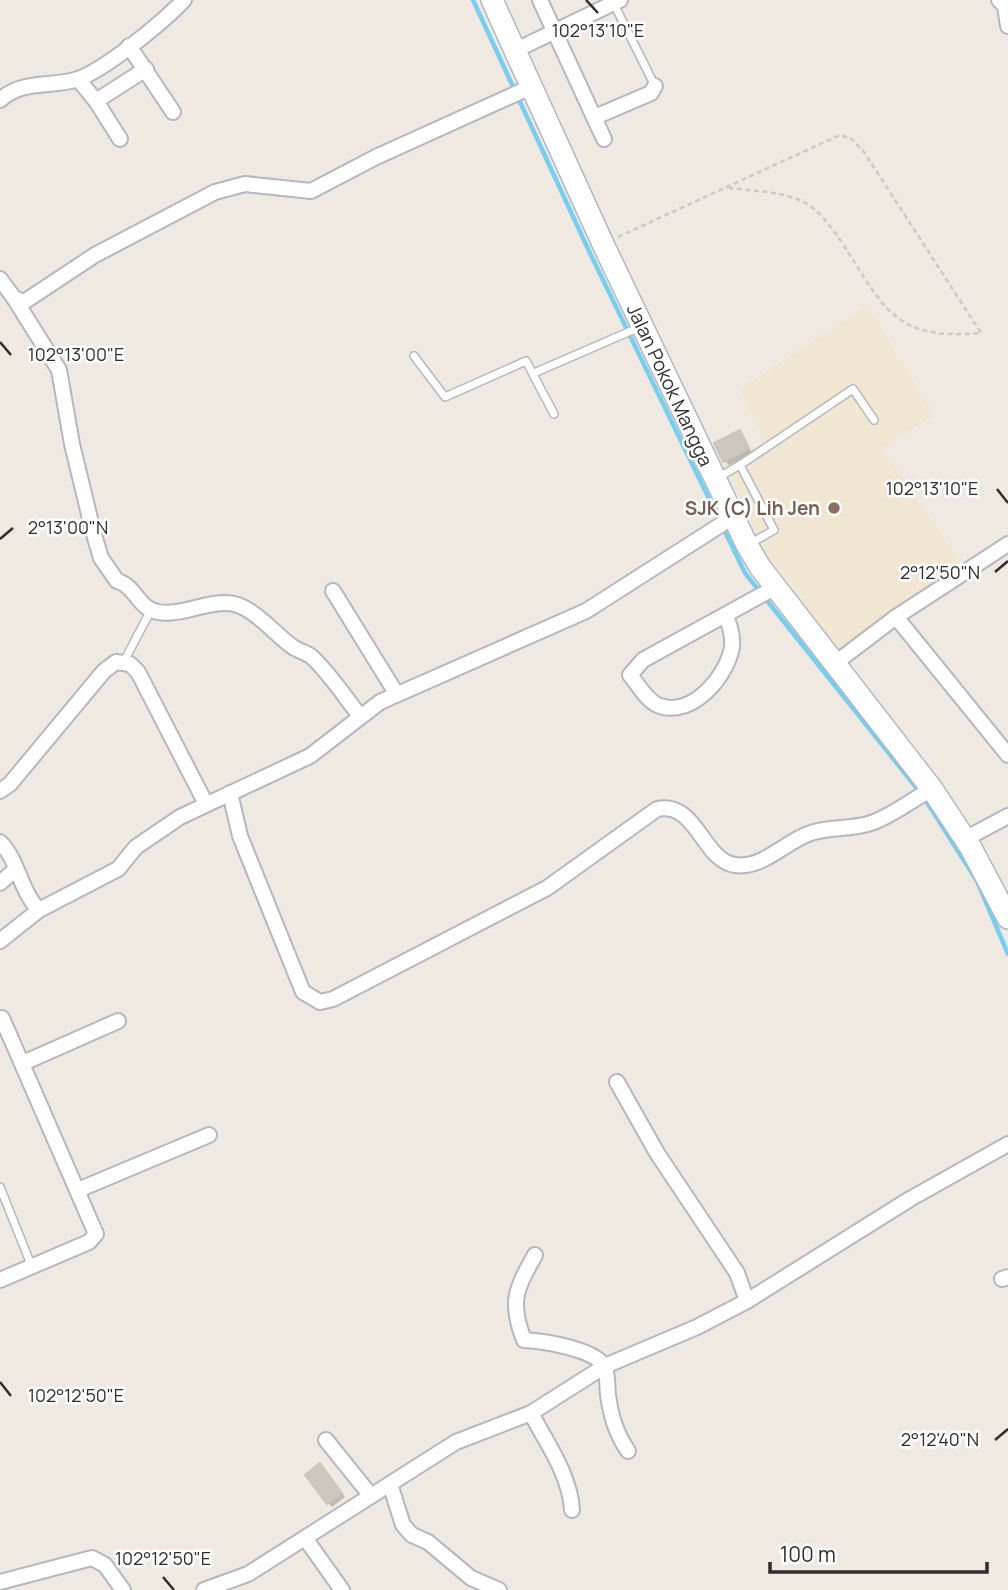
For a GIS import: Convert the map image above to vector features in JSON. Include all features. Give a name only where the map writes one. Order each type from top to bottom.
[{"type":"main road","name":"Jalan Pokok Mangga","points":[[492,0],[516,50],[523,91],[603,244],[715,480],[724,522],[747,545],[766,592],[834,664],[965,839],[1008,918]]},
{"type":"street","points":[[0,100],[23,86],[78,79],[129,46],[184,0]]},
{"type":"street","points":[[540,0],[604,139]]},
{"type":"street","points":[[999,0],[1005,6],[1008,26]]},
{"type":"street","points":[[516,50],[615,1]]},
{"type":"street","points":[[129,46],[173,112]]},
{"type":"street","points":[[96,101],[146,69]]},
{"type":"street","points":[[78,79],[96,101],[120,139]]},
{"type":"street","points":[[595,117],[651,93],[655,86]]},
{"type":"street","points":[[14,298],[24,302],[95,255],[222,189],[245,184],[311,191],[376,157],[523,91]]},
{"type":"street","points":[[0,279],[59,370],[72,444],[101,558],[117,581],[128,584],[151,610],[178,612],[211,603],[231,603],[269,625],[291,646],[311,656],[360,716]]},
{"type":"street","points":[[0,941],[39,910],[118,869],[136,847],[180,817],[310,756],[360,716],[396,693],[586,611],[724,522]]},
{"type":"street","points":[[834,664],[896,617],[1008,544]]},
{"type":"street","points":[[333,591],[396,693]]},
{"type":"street","points":[[725,615],[731,630],[732,646],[726,664],[701,697],[678,706],[660,706],[650,699],[630,675],[634,667],[725,615],[766,592]]},
{"type":"street","points":[[896,617],[1008,755]]},
{"type":"street","points":[[0,791],[10,784],[104,671],[116,662],[130,664],[138,672],[206,804]]},
{"type":"street","points":[[230,793],[240,836],[303,992],[320,1002],[333,999],[547,888],[657,809],[668,807],[681,812],[714,851],[732,865],[748,865],[807,834],[871,823],[929,791]]},
{"type":"street","points":[[965,839],[1008,816]]},
{"type":"street","points":[[0,842],[9,851],[31,901],[39,910]]},
{"type":"street","points":[[0,883],[16,869]]},
{"type":"street","points":[[0,1280],[89,1242],[96,1234],[1,1018]]},
{"type":"street","points":[[23,1063],[118,1021]]},
{"type":"street","points":[[617,1082],[657,1153],[737,1273],[747,1301]]},
{"type":"street","points":[[78,1190],[209,1135]]},
{"type":"street","points":[[204,1590],[248,1574],[456,1442],[531,1413],[605,1366],[697,1327],[747,1301],[909,1199],[1008,1144]]},
{"type":"street","points":[[535,1255],[516,1289],[515,1316],[524,1340],[551,1342],[597,1358],[605,1366],[610,1413],[617,1433],[628,1451]]},
{"type":"street","points":[[531,1413],[564,1473],[572,1495],[572,1510]]},
{"type":"street","points":[[326,1440],[371,1496]]},
{"type":"street","points":[[390,1484],[403,1525],[412,1535],[428,1542],[471,1578],[499,1590]]},
{"type":"street","points":[[305,1538],[342,1590]]},
{"type":"street","points":[[0,1582],[92,1558],[105,1565],[123,1590]]},
{"type":"lane","points":[[615,1],[655,86]]},
{"type":"lane","points":[[534,373],[642,326]]},
{"type":"lane","points":[[414,356],[445,397],[526,361],[554,414]]},
{"type":"lane","points":[[715,480],[853,389],[874,420]]},
{"type":"lane","points":[[740,465],[774,530],[747,545]]},
{"type":"lane","points":[[123,663],[151,610]]},
{"type":"lane","points":[[0,1187],[32,1267]]},
{"type":"path","points":[[603,244],[840,135],[852,139],[864,152],[981,333],[937,334],[900,322],[884,308],[820,214],[804,202],[780,194],[729,188]]},
{"type":"shaded area","name":"SJK (C) Lih Jen","points":[[867,306],[934,415],[882,448],[965,570],[839,655],[766,551],[725,465],[764,441],[740,389]]},
{"type":"building","points":[[740,430],[749,448],[723,462],[714,443]]},
{"type":"building","points":[[320,1463],[342,1493],[327,1504],[305,1475]]},
{"type":"waterway","points":[[473,0],[588,249],[745,573],[923,796],[977,881],[1008,954]]},
{"type":"place","name":"SJK (C) Lih Jen","points":[[834,508]]}]
